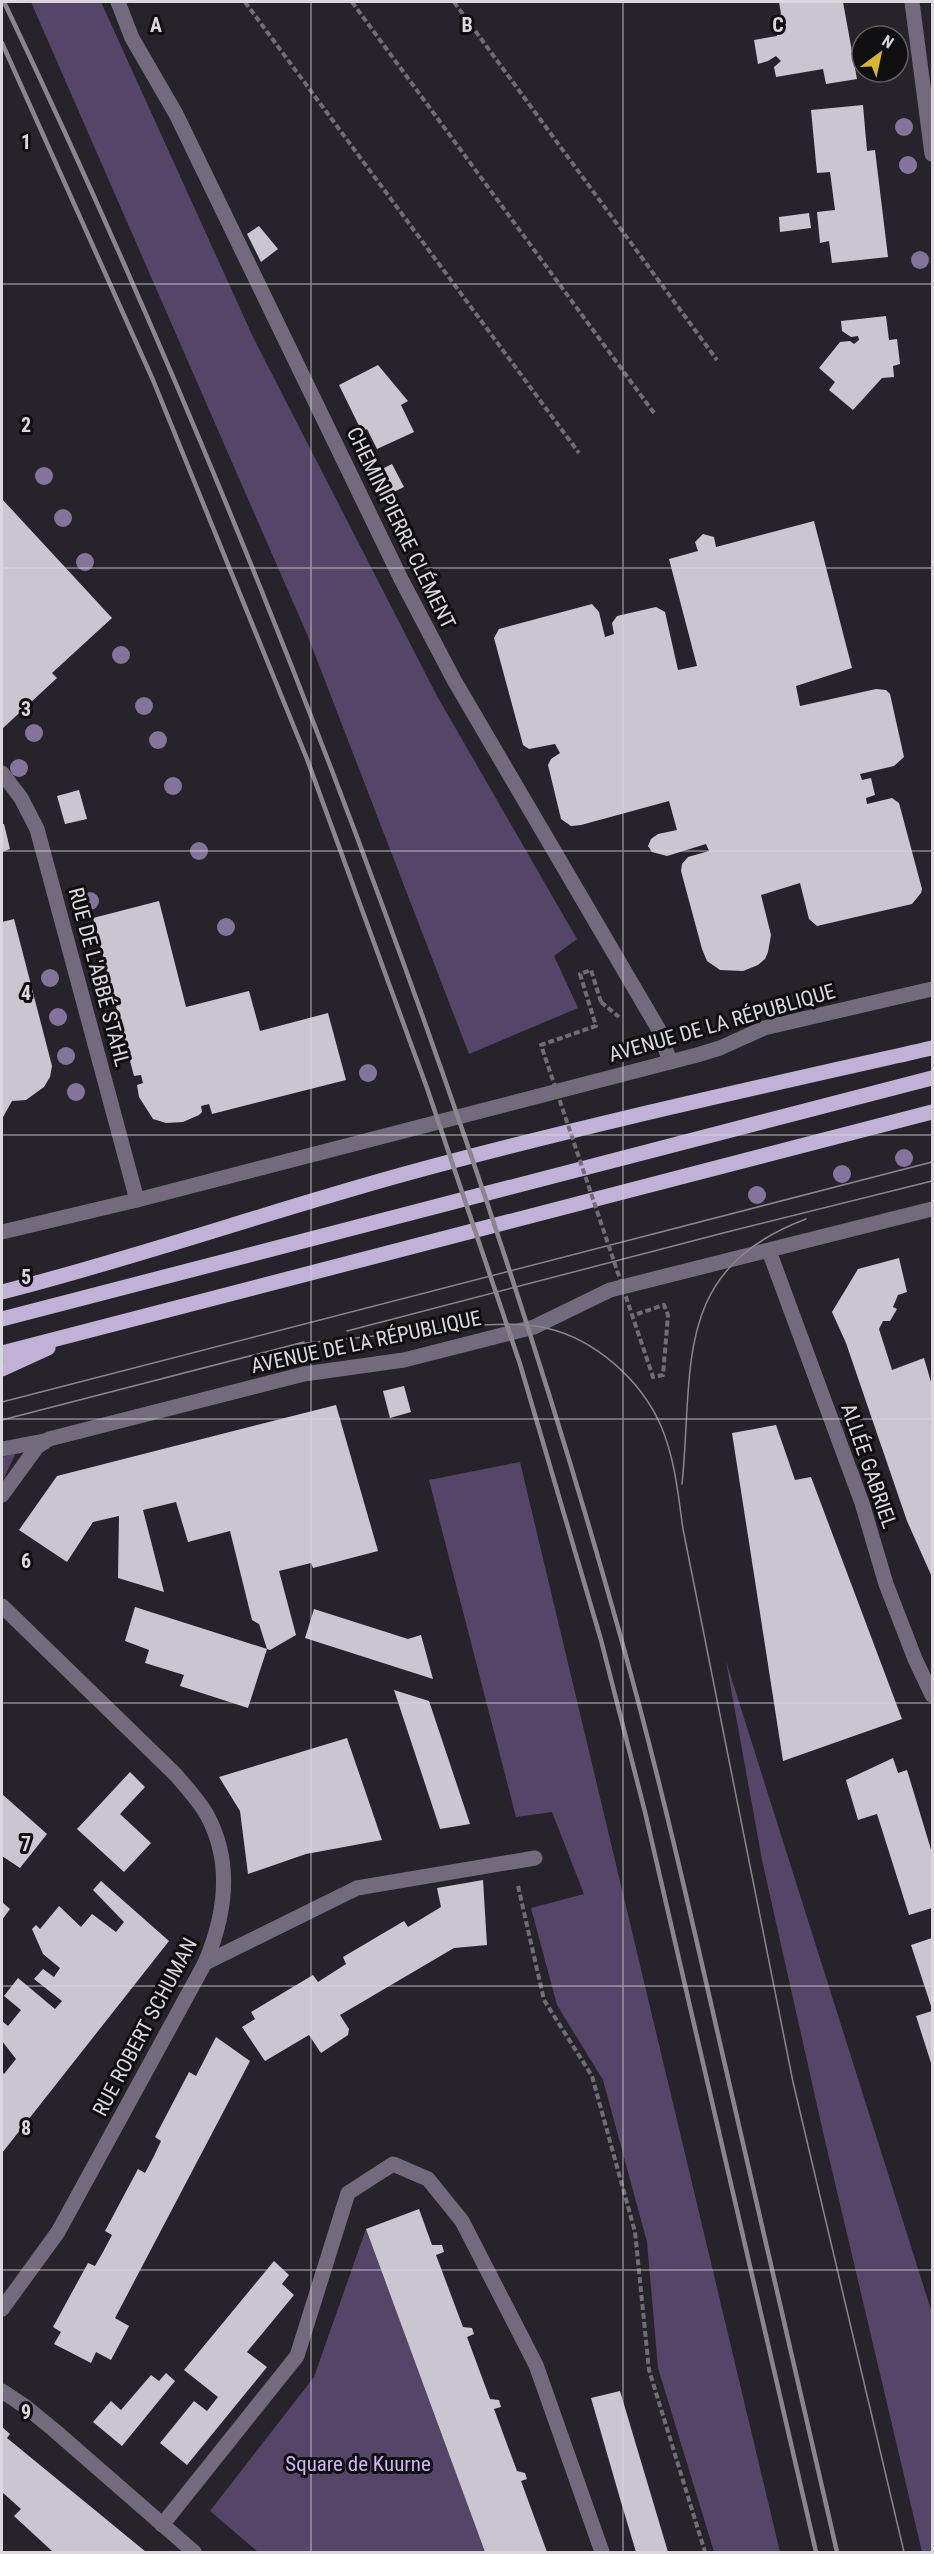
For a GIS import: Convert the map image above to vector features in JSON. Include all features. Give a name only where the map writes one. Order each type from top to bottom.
[{"type":"main road","points":[[2,1292],[179,1243],[401,1175],[710,1099],[933,1048]]},
{"type":"main road","points":[[2,1319],[933,1078]]},
{"type":"main road","points":[[2,1353],[933,1112]]},
{"type":"main road","points":[[2,1369],[81,1332]]},
{"type":"street","name":"CHEMIN PIERRE CLÉMENT","points":[[118,2],[132,38],[177,114],[402,579],[459,688],[659,1030],[670,1062]]},
{"type":"street","points":[[912,2],[933,154]]},
{"type":"street","name":"RUE DE L'ABBÉ STAHL","points":[[2,773],[21,798],[37,829],[137,1200]]},
{"type":"street","name":"AVENUE DE LA RÉPUBLIQUE","points":[[2,1232],[137,1200],[670,1062],[720,1048],[764,1028],[933,989]]},
{"type":"street","name":"AVENUE DE LA RÉPUBLIQUE","points":[[2,1449],[44,1441],[304,1374],[404,1360],[534,1327],[610,1290],[933,1209]]},
{"type":"street","name":"ALLÉE GABRIEL","points":[[769,1251],[865,1513],[886,1584],[915,1659],[933,1695]]},
{"type":"street","points":[[2,1495],[33,1452],[44,1441]]},
{"type":"street","name":"RUE ROBERT SCHUMAN","points":[[2,1606],[176,1775],[207,1815],[215,1834],[224,1881],[224,1902],[219,1925],[205,1963],[58,2232],[2,2308]]},
{"type":"street","points":[[205,1963],[357,1888],[535,1858]]},
{"type":"street","points":[[162,2525],[297,2356],[348,2193],[393,2164],[428,2179],[462,2221],[536,2366],[602,2553]]},
{"type":"street","points":[[2,2391],[26,2407],[194,2553]]},
{"type":"path","points":[[245,2],[579,453]]},
{"type":"path","points":[[352,2],[654,413]]},
{"type":"path","points":[[454,2],[717,360]]},
{"type":"path","points":[[601,1002],[591,970],[580,974],[596,1026],[541,1045],[653,1377],[663,1375],[668,1315],[664,1305],[638,1314]]},
{"type":"path","points":[[514,1862],[544,2000],[592,2076],[635,2232],[649,2370],[705,2553]]},
{"type":"green space","points":[[31,2],[101,2],[253,337],[437,696],[577,939],[554,956],[578,1008],[469,1054],[307,634]]},
{"type":"green space","points":[[16,1453],[2,1482],[2,1457]]},
{"type":"green space","points":[[520,1462],[780,2552],[714,2552],[658,2368],[647,2242],[603,2080],[557,2005],[531,1908],[584,1894],[552,1812],[516,1817],[429,1480]]},
{"type":"green space","points":[[726,1661],[932,2313],[932,2552],[922,2552],[823,2132],[762,1860]]},
{"type":"green space","name":"Square de Kuurne","points":[[366,2229],[485,2552],[258,2552],[210,2511],[314,2377]]},
{"type":"building","points":[[779,2],[843,2],[850,40],[850,80],[826,84],[823,69],[776,77],[774,67],[781,61],[776,56],[758,64],[754,40],[777,36],[774,15],[781,14]]},
{"type":"building","points":[[863,105],[867,151],[875,150],[888,257],[832,263],[829,241],[820,243],[817,212],[835,210],[830,172],[817,173],[811,110]]},
{"type":"building","points":[[809,213],[811,228],[780,232],[779,217]]},
{"type":"building","points":[[259,226],[278,249],[261,262],[247,234]]},
{"type":"building","points":[[886,316],[889,340],[897,339],[900,364],[893,366],[894,377],[882,378],[853,410],[829,390],[835,382],[819,368],[840,342],[850,341],[854,344],[859,340],[858,336],[851,337],[842,331],[841,321]]},
{"type":"building","points":[[378,365],[408,401],[401,405],[414,432],[377,449],[367,429],[362,432],[339,385]]},
{"type":"building","points":[[392,464],[404,487],[381,498],[370,475]]},
{"type":"building","points":[[2,499],[112,618],[52,673],[57,678],[2,729]]},
{"type":"building","points":[[814,521],[852,668],[796,686],[800,706],[876,689],[886,690],[890,694],[904,757],[894,766],[860,774],[862,780],[871,778],[875,795],[866,798],[867,804],[892,798],[899,803],[922,889],[912,904],[817,926],[809,919],[800,883],[761,895],[771,935],[765,959],[758,965],[743,971],[720,970],[707,961],[702,949],[681,871],[682,864],[688,857],[709,851],[706,844],[667,856],[652,852],[648,846],[651,839],[658,834],[677,830],[669,801],[581,825],[571,826],[561,819],[548,765],[551,759],[560,753],[555,744],[529,749],[523,745],[494,638],[499,629],[592,604],[599,612],[605,637],[614,634],[612,623],[617,616],[656,607],[665,612],[678,670],[697,666],[669,559],[698,551],[695,542],[703,534],[714,537],[716,547]]},
{"type":"building","points":[[79,790],[87,819],[65,824],[57,796]]},
{"type":"building","points":[[2,824],[4,824],[10,849],[2,852]]},
{"type":"building","points":[[159,901],[186,1007],[249,991],[260,1031],[328,1013],[346,1080],[212,1114],[209,1104],[201,1106],[202,1112],[199,1115],[183,1122],[166,1123],[153,1119],[139,1097],[137,1085],[143,1083],[141,1075],[134,1076],[93,918]]},
{"type":"building","points":[[14,919],[52,1066],[50,1077],[44,1087],[26,1100],[12,1101],[2,1119],[2,922]]},
{"type":"building","points":[[899,1258],[907,1292],[898,1295],[893,1307],[897,1309],[890,1321],[883,1321],[879,1329],[892,1370],[924,1358],[932,1382],[932,1577],[907,1521],[846,1343],[832,1312],[858,1269]]},
{"type":"building","points":[[404,1386],[411,1412],[390,1418],[383,1391]]},
{"type":"building","points":[[336,1405],[378,1551],[313,1568],[311,1563],[279,1571],[296,1635],[270,1650],[267,1649],[259,1624],[252,1620],[230,1531],[188,1542],[176,1502],[143,1510],[164,1592],[118,1578],[119,1516],[93,1522],[67,1562],[19,1530],[57,1476]]},
{"type":"building","points":[[776,1425],[795,1480],[811,1477],[902,1719],[783,1761],[732,1433]]},
{"type":"building","points":[[135,1607],[267,1649],[248,1708],[180,1686],[184,1675],[145,1663],[149,1650],[125,1641]]},
{"type":"building","points":[[314,1609],[408,1639],[421,1635],[433,1679],[305,1638]]},
{"type":"building","points":[[394,1690],[429,1701],[470,1824],[440,1829]]},
{"type":"building","points":[[347,1738],[382,1840],[306,1854],[248,1874],[240,1811],[219,1777]]},
{"type":"building","points":[[893,1758],[898,1773],[907,1770],[932,1853],[932,1908],[909,1915],[877,1814],[858,1820],[846,1780]]},
{"type":"building","points":[[130,1772],[145,1787],[120,1814],[151,1843],[124,1872],[77,1829]]},
{"type":"building","points":[[2,1794],[47,1834],[20,1868],[2,1856]]},
{"type":"building","points":[[483,1880],[487,1945],[454,1948],[340,2015],[349,2029],[348,2035],[321,2053],[309,2035],[265,2061],[242,2027],[255,2019],[251,2012],[313,1975],[318,1982],[346,1964],[343,1957],[404,1921],[408,1927],[441,1907],[437,1888]]},
{"type":"building","points":[[101,1881],[169,1941],[2,2153],[2,2072],[4,2074],[16,2059],[2,2041],[2,2021],[8,2026],[21,2010],[4,1996],[18,1978],[55,2009],[62,2001],[34,1979],[43,1969],[54,1977],[60,1968],[43,1954],[32,1929],[36,1925],[40,1929],[59,1906],[81,1927],[92,1914],[116,1932],[124,1922],[93,1890]]},
{"type":"building","points":[[2,1902],[10,1909],[2,1920]]},
{"type":"building","points":[[932,1938],[932,2009],[911,1945]]},
{"type":"building","points":[[932,2011],[932,2066],[916,2016]]},
{"type":"building","points":[[216,2037],[250,2061],[115,2318],[129,2326],[111,2360],[96,2352],[91,2363],[54,2344],[61,2332],[53,2327],[88,2263],[95,2266],[103,2252],[112,2235],[105,2231],[138,2169],[145,2173],[154,2156],[161,2141],[155,2137],[189,2072],[196,2076]]},
{"type":"building","points":[[419,2209],[432,2245],[442,2245],[444,2252],[436,2255],[463,2327],[472,2328],[474,2334],[467,2337],[490,2399],[499,2400],[501,2407],[494,2409],[517,2471],[525,2473],[527,2479],[521,2481],[547,2552],[485,2552],[366,2229]]},
{"type":"building","points":[[274,2261],[289,2275],[282,2284],[294,2295],[247,2352],[267,2367],[187,2465],[160,2443],[194,2401],[207,2411],[218,2397],[184,2370]]},
{"type":"building","points":[[166,2373],[175,2381],[122,2446],[93,2422],[111,2401],[121,2410],[151,2375],[159,2381]]},
{"type":"building","points":[[620,2391],[668,2552],[636,2552],[621,2502],[591,2398]]},
{"type":"building","points":[[2,2427],[10,2434],[7,2438],[146,2552],[53,2552],[14,2516],[21,2509],[2,2492]]},
{"type":"tram line","points":[[2,1402],[932,1162]]},
{"type":"tram line","points":[[347,1331],[932,1181]]},
{"type":"tram line","points":[[682,1484],[691,1362],[698,1327],[711,1294],[731,1265],[762,1240],[806,1219]]},
{"type":"tram line","points":[[297,1344],[481,1325],[538,1326],[582,1341],[614,1364],[641,1393],[661,1426],[673,1464],[683,1529],[793,2082],[904,2552]]},
{"type":"tram line","points":[[2,1420],[304,1342]]},
{"type":"railway","points":[[4,2],[155,334],[294,671],[445,1080],[537,1354],[593,1539],[647,1736],[686,1893],[837,2552]]},
{"type":"railway","points":[[2,43],[153,380],[307,759],[427,1088],[520,1364],[601,1640],[645,1812],[816,2552]]}]
